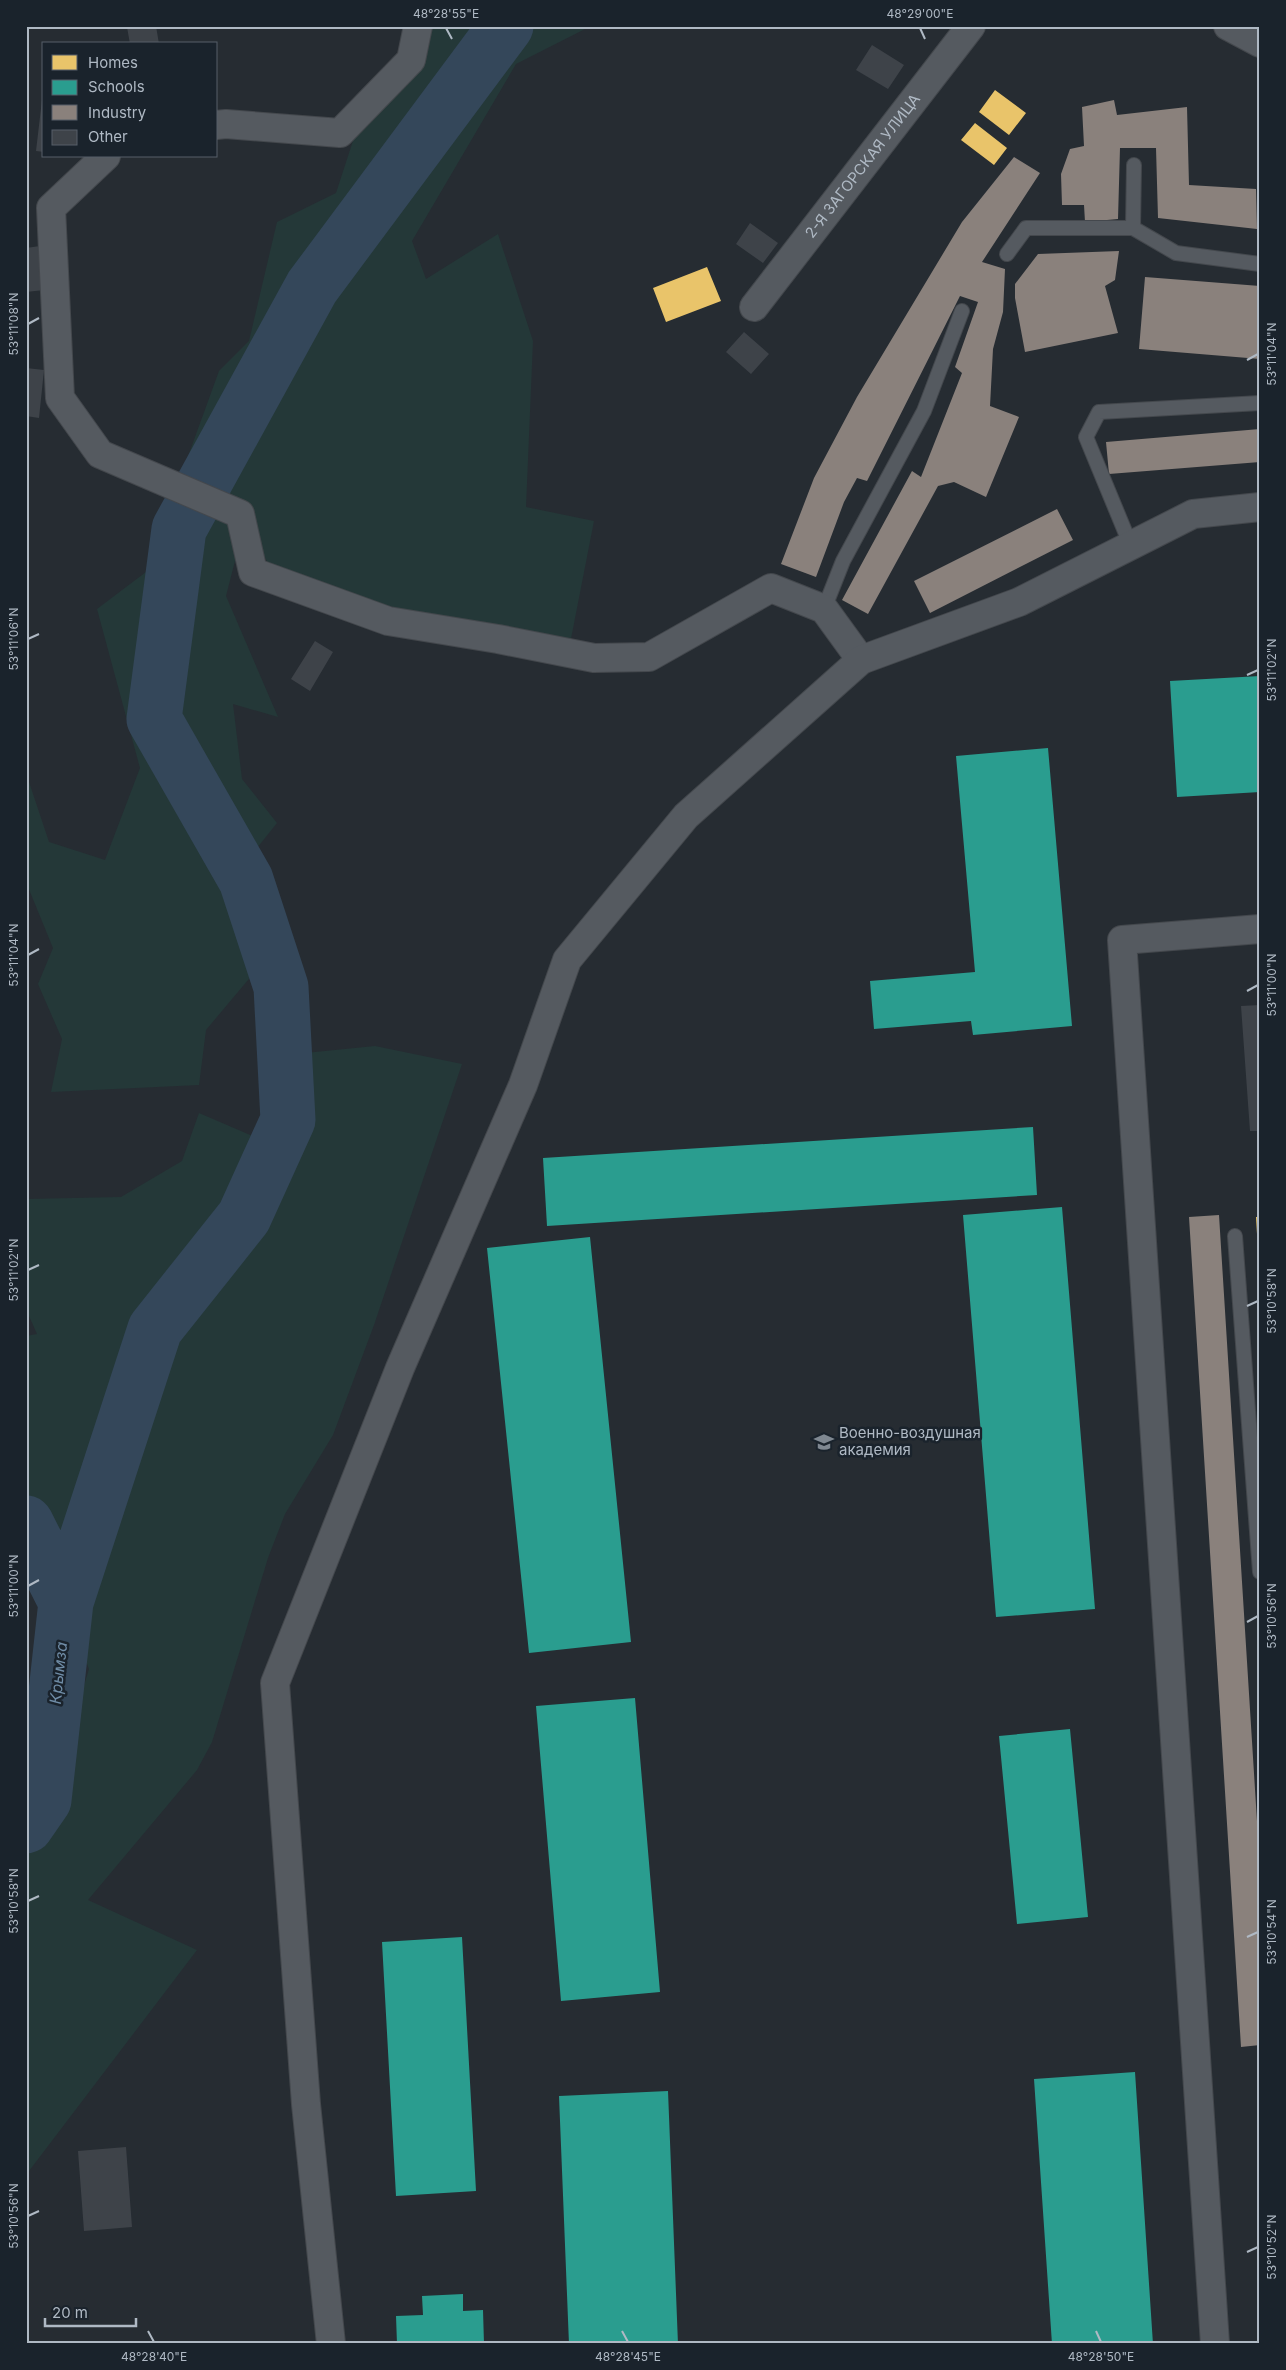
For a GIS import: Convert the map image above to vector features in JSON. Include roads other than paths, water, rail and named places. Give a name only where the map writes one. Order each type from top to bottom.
[{"type":"street","points":[[218,125],[340,133],[411,60],[418,26]]},
{"type":"street","name":"2-Я ЗАГОРСКАЯ УЛИЦА","points":[[754,306],[971,26]]},
{"type":"street","points":[[1228,26],[1260,43]]},
{"type":"street","points":[[104,158],[51,208],[60,398],[100,454],[240,514],[253,572],[388,621],[498,639],[594,658],[649,657],[771,588],[824,609],[861,660]]},
{"type":"street","points":[[331,2344],[306,2104],[275,1684],[400,1368],[523,1085],[567,960],[686,816],[861,660],[1019,602],[1193,514],[1260,507]]},
{"type":"street","points":[[1215,2344],[1122,940],[1260,929]]},
{"type":"lane","points":[[1259,26],[1260,31]]},
{"type":"lane","points":[[1133,228],[1134,165]]},
{"type":"lane","points":[[1007,254],[1026,228],[1133,228],[1176,253],[1260,264]]},
{"type":"lane","points":[[824,609],[843,561],[924,411],[962,311]]},
{"type":"lane","points":[[1131,546],[1086,437],[1100,412],[1260,403]]},
{"type":"lane","points":[[1235,1236],[1260,1572]]},
{"type":"waterway","points":[[66,1602],[155,1329],[244,1217],[288,1120],[281,987],[246,880],[154,719],[179,529],[312,287],[506,26]]},
{"type":"waterway","name":"Крымза","points":[[26,1523],[66,1602],[44,1800],[26,1826]]},
{"type":"place","name":"Военно-воздушная академия","points":[[824,1442]]}]
